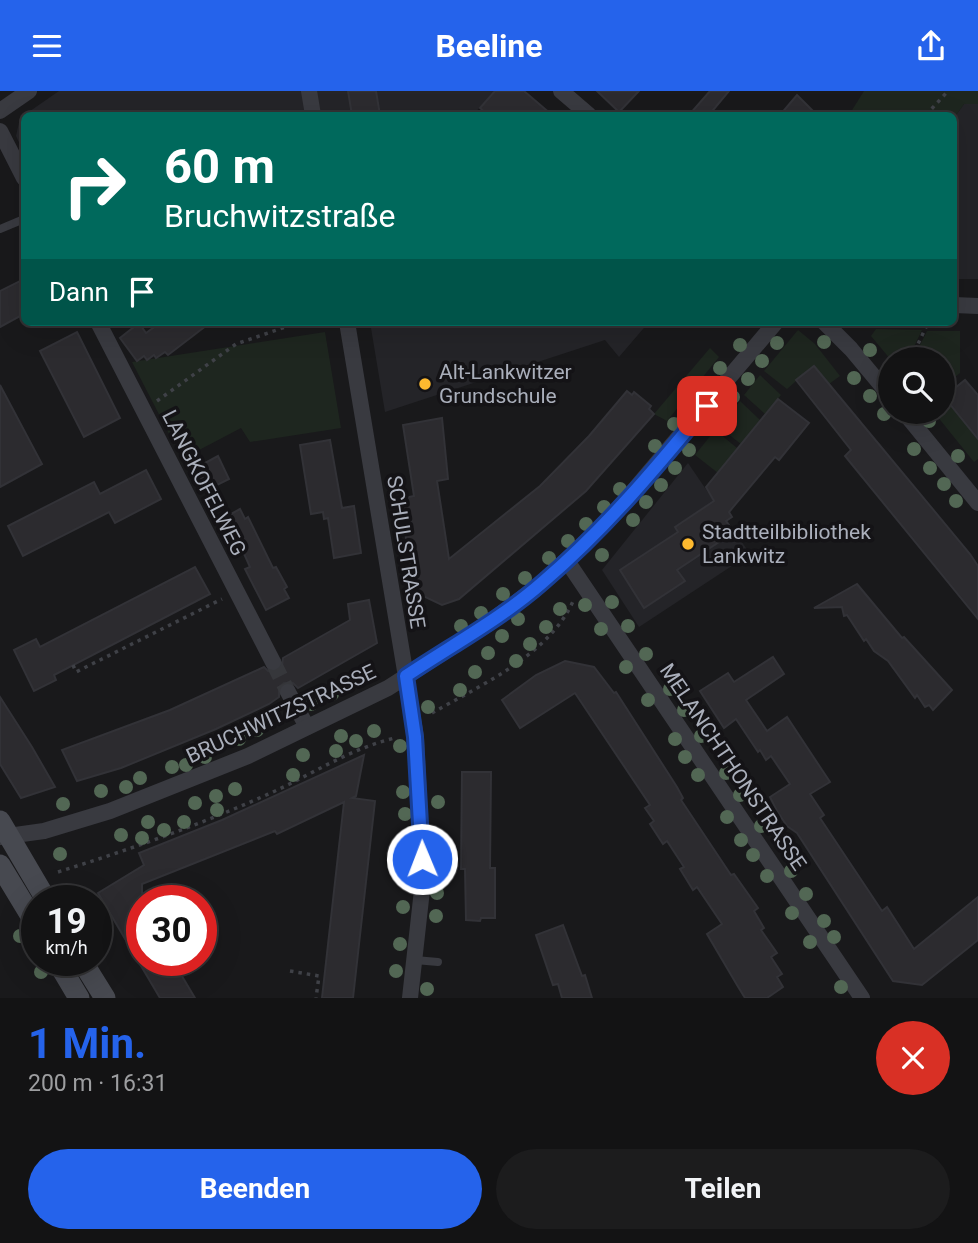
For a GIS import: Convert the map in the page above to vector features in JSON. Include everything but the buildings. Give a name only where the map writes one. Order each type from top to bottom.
[{"type":"main road","points":[[3,832],[37,885]]},
{"type":"main road","points":[[0,865],[21,900]]},
{"type":"main road","points":[[66,976],[79,998]]},
{"type":"main road","points":[[91,976],[105,998]]},
{"type":"street","points":[[0,111],[29,91]]},
{"type":"street","points":[[309,91],[312,112]]},
{"type":"street","points":[[561,91],[586,112]]},
{"type":"street","points":[[0,131],[21,172]]},
{"type":"street","points":[[957,305],[978,306]]},
{"type":"street","name":"LANGKOFELWEG","points":[[100,326],[273,662]]},
{"type":"street","name":"SCHULSTRASSE","points":[[348,326],[415,737],[423,881],[410,998]]},
{"type":"street","name":"BRUCHWITZSTRASSE","points":[[3,832],[44,831],[146,798],[369,698],[484,627],[567,561],[634,495],[773,326]]},
{"type":"street","points":[[828,326],[878,381]]},
{"type":"street","points":[[914,424],[978,503]]},
{"type":"street","name":"MELANCHTHONSTRASSE","points":[[567,561],[862,998]]},
{"type":"street","points":[[288,692],[307,727]]},
{"type":"lane","points":[[0,229],[21,220]]},
{"type":"lane","points":[[415,960],[438,962]]},
{"type":"path","points":[[929,112],[948,91]]},
{"type":"path","points":[[152,405],[236,344],[288,326]]},
{"type":"path","points":[[917,347],[926,327]]},
{"type":"path","points":[[73,666],[76,672],[227,596]]},
{"type":"path","points":[[432,713],[540,645],[567,616],[575,597]]},
{"type":"path","points":[[58,872],[178,832],[266,795],[370,744],[395,738]]},
{"type":"path","points":[[290,971],[319,976],[316,998]]},
{"type":"shaded area","points":[[59,91],[495,91],[476,112],[28,112]]},
{"type":"shaded area","points":[[864,91],[978,91],[978,104],[964,104],[957,114],[851,112]]},
{"type":"shaded area","points":[[964,104],[978,104],[978,279],[957,279],[957,114]]},
{"type":"shaded area","points":[[21,117],[21,147],[16,136]]},
{"type":"shaded area","name":"Alt-Lankwitzer Grundschule","points":[[371,326],[646,326],[619,357],[605,340],[385,412]]},
{"type":"shaded area","points":[[876,329],[922,330],[914,347],[880,347],[871,336]]},
{"type":"shaded area","points":[[798,330],[815,344],[840,376],[829,384],[813,366],[787,389],[764,371]]},
{"type":"shaded area","points":[[927,331],[960,331],[960,373],[955,377],[955,347],[919,347]]},
{"type":"shaded area","points":[[325,332],[341,428],[250,442],[241,428],[182,459],[132,362]]},
{"type":"shaded area","points":[[710,348],[719,357],[667,421],[654,414]]},
{"type":"shaded area","points":[[760,375],[781,395],[765,414],[744,395]]},
{"type":"shaded area","points":[[740,401],[760,420],[741,444],[718,426]]},
{"type":"shaded area","points":[[955,411],[978,439],[978,459],[974,462],[943,424],[955,424]]},
{"type":"shaded area","points":[[715,430],[737,448],[718,473],[695,455]]},
{"type":"shaded area","points":[[688,463],[750,554],[639,627],[602,570]]},
{"type":"tunnel","points":[[273,662],[288,692]]},
{"type":"place","name":"Alt-Lankwitzer Grundschule","points":[[425,384]]},
{"type":"place","name":"Stadtteilbibliothek Lankwitz","points":[[688,544]]},
{"type":"route","points":[[422,859],[415,737],[406,676],[484,627],[567,561],[634,495],[707,406]]}]
